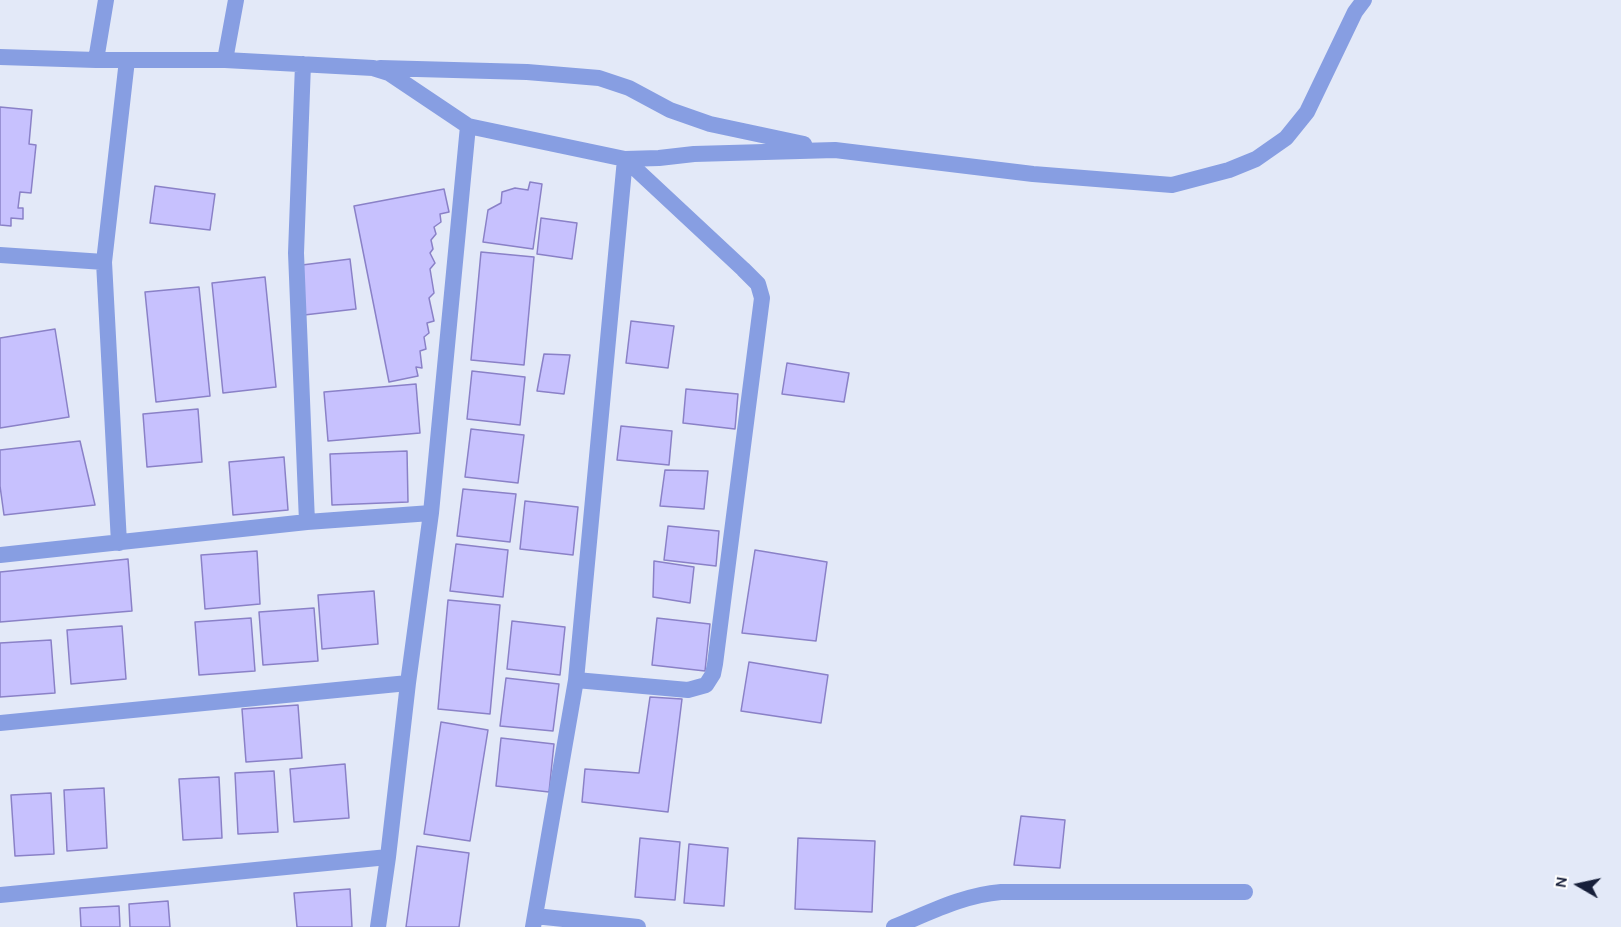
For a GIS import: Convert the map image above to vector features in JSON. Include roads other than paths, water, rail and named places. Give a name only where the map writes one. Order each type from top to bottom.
[{"type":"street","points":[[96,60],[106,0]]},
{"type":"street","points":[[225,60],[236,0]]},
{"type":"street","points":[[0,57],[225,60],[373,68],[472,69],[599,78],[629,88],[670,110],[710,124],[835,150],[1034,174],[1172,185],[1220,173],[1256,159],[1286,138],[1307,112],[1355,12],[1364,0]]},
{"type":"street","points":[[119,543],[104,262],[127,60]]},
{"type":"street","points":[[303,64],[296,253],[307,522]]},
{"type":"street","points":[[373,68],[389,74],[468,126],[625,159],[694,154],[835,150]]},
{"type":"street","points":[[378,927],[431,513],[468,126]]},
{"type":"street","points":[[625,159],[576,680],[534,921],[638,927]]},
{"type":"street","points":[[576,680],[688,690],[706,685],[712,674],[716,664],[762,298],[758,284],[625,159]]},
{"type":"street","points":[[0,255],[104,262]]},
{"type":"street","points":[[0,555],[307,522],[431,513]]},
{"type":"street","points":[[0,723],[408,683]]},
{"type":"street","points":[[0,895],[388,857]]},
{"type":"street","points":[[894,927],[967,897],[1001,892],[1245,892]]}]
